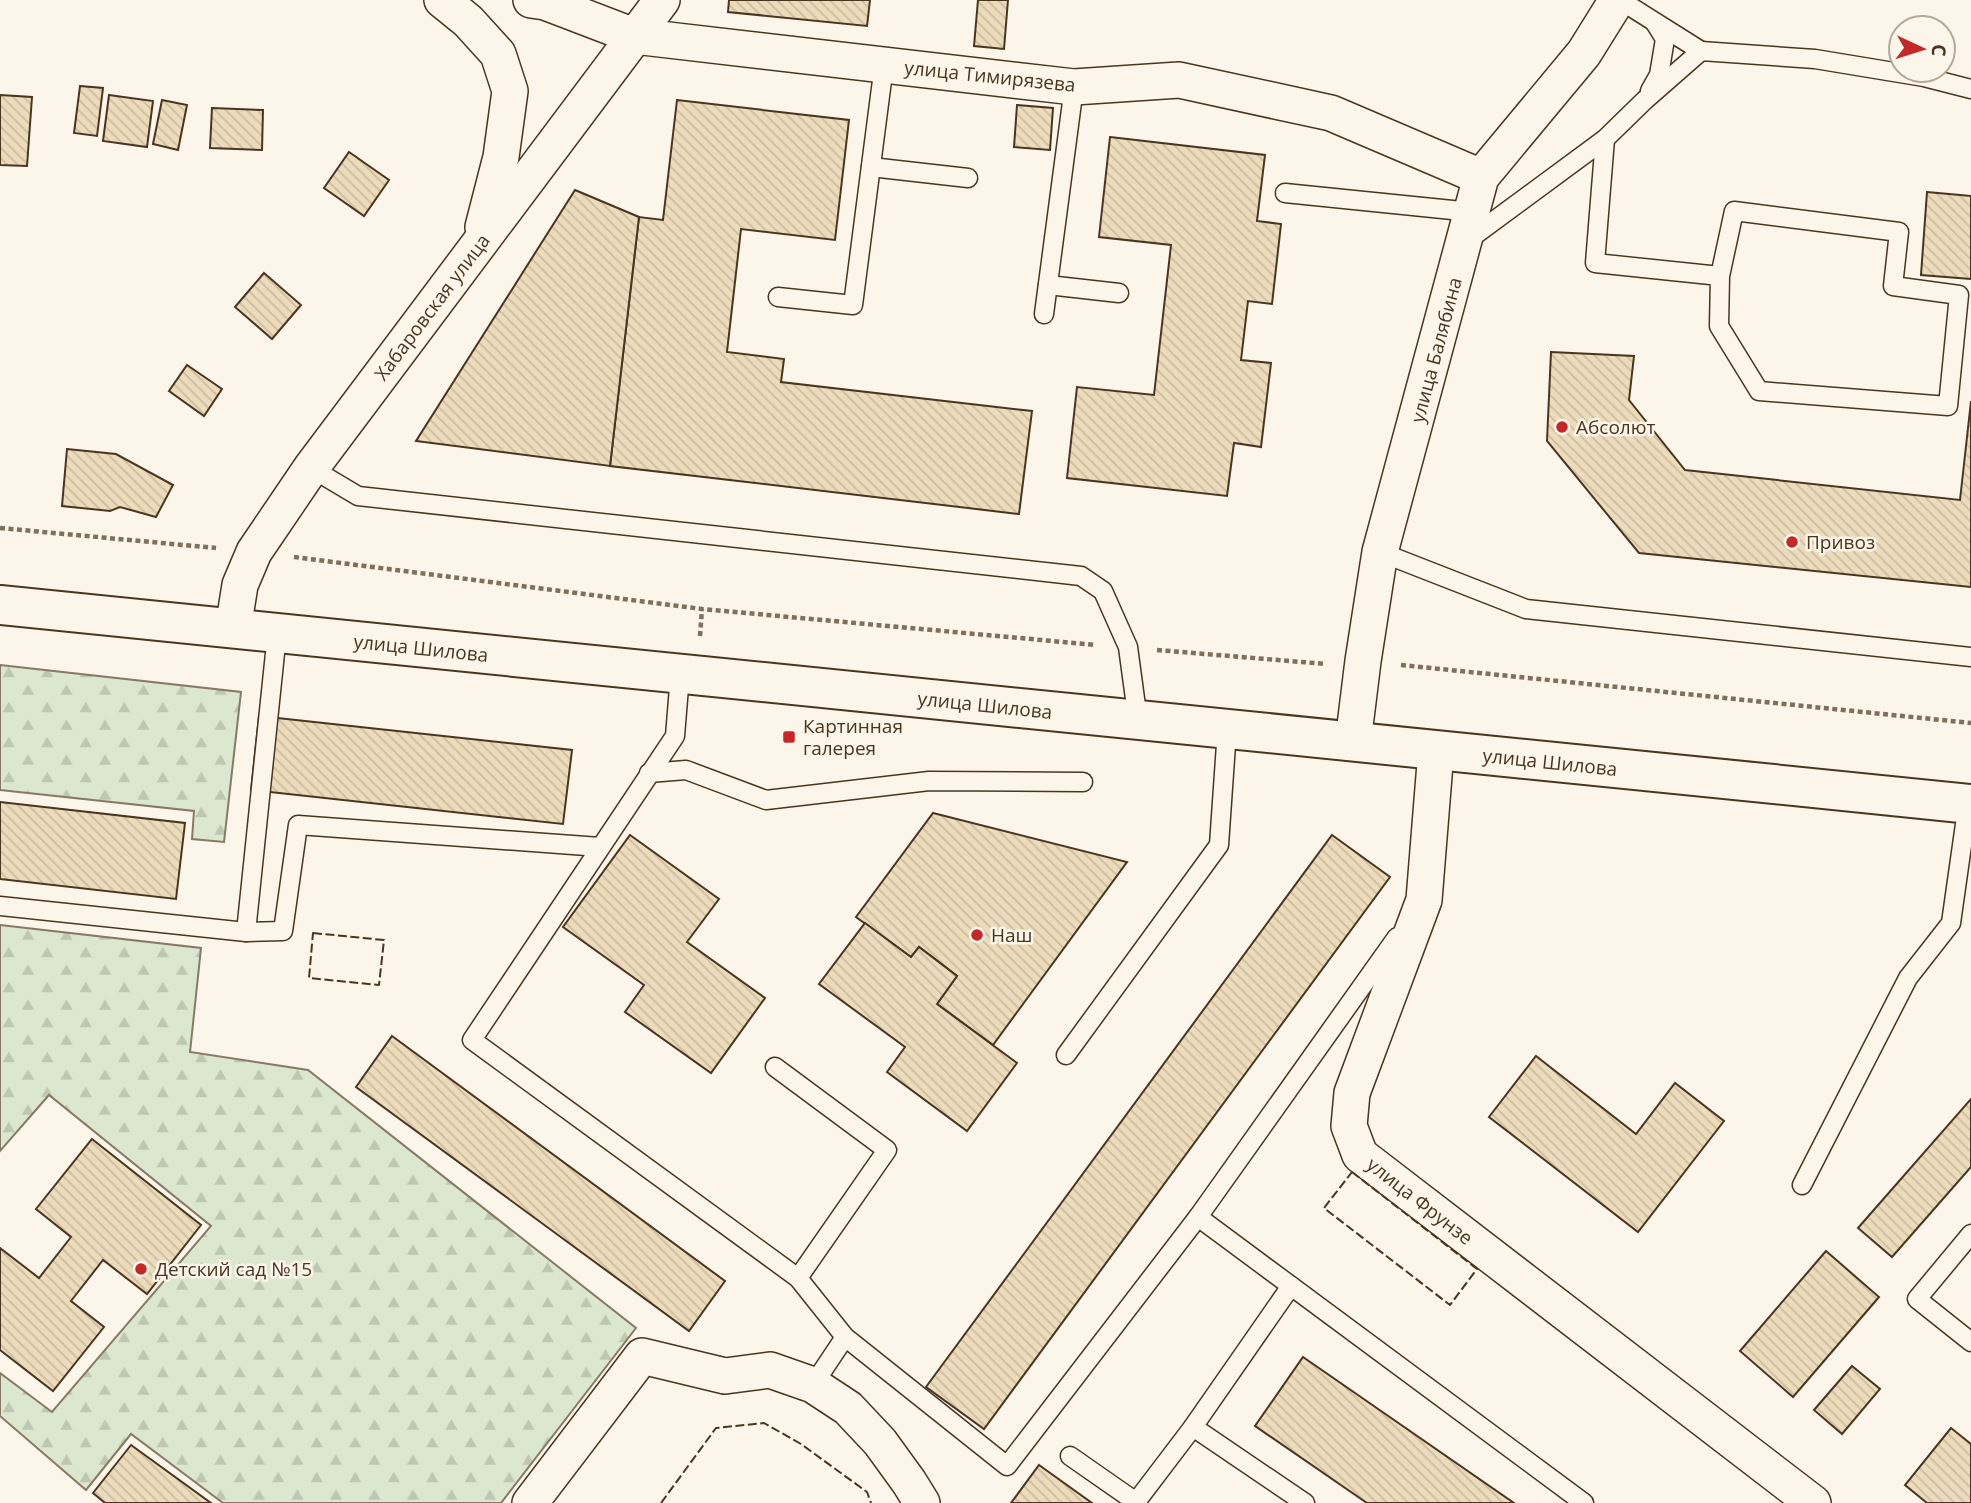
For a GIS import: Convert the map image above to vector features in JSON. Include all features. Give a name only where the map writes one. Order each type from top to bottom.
[{"type":"main road","name":"улица Шилова","points":[[0,605],[1969,803]]},
{"type":"street","points":[[442,0],[468,21],[498,54],[510,91],[501,157],[479,244]]},
{"type":"street","name":"улица Тимирязева","points":[[531,0],[544,2],[635,36],[1074,87],[1179,80],[1331,113],[1482,177]]},
{"type":"street","name":"Хабаровская улица","points":[[233,629],[240,585],[254,552],[311,468],[662,0]]},
{"type":"street","name":"улица Балябина","points":[[1353,743],[1380,552],[1482,177],[1584,53],[1618,0]]},
{"type":"street","name":"улица Фрунзе","points":[[1436,751],[1424,900],[1352,1093],[1349,1126],[1360,1155],[1813,1503]]},
{"type":"street","points":[[530,1503],[642,1356],[725,1376],[770,1370],[813,1385],[848,1408],[880,1442],[922,1503]]},
{"type":"lane","points":[[1618,0],[1702,51],[1815,59],[1924,77],[1971,89]]},
{"type":"lane","points":[[1645,100],[1659,75],[1665,39],[1653,20]]},
{"type":"lane","points":[[1285,192],[1469,227],[1605,139],[1702,51]]},
{"type":"lane","points":[[778,297],[853,304],[884,65]]},
{"type":"lane","points":[[1044,314],[1074,87]]},
{"type":"lane","points":[[1605,139],[1595,263],[1720,276]]},
{"type":"lane","points":[[871,167],[968,178]]},
{"type":"lane","points":[[1734,211],[1899,232],[1893,286],[1959,295],[1948,406],[1759,391],[1719,326],[1720,276],[1734,211]]},
{"type":"lane","points":[[1048,285],[1119,293]]},
{"type":"lane","points":[[311,468],[358,496],[1081,576],[1103,591],[1128,648],[1138,721]]},
{"type":"lane","points":[[1380,552],[1525,609],[1971,657]]},
{"type":"lane","points":[[246,932],[277,634]]},
{"type":"lane","points":[[680,675],[675,736],[472,1040],[798,1278],[845,1337],[1007,1466],[1198,1217],[1424,900]]},
{"type":"lane","points":[[1066,1055],[1219,845],[1227,730]]},
{"type":"lane","points":[[649,773],[686,770],[766,800],[929,781],[1083,782]]},
{"type":"lane","points":[[1802,1185],[1908,978],[1951,923],[1969,803]]},
{"type":"lane","points":[[0,906],[246,932],[283,931],[298,825],[600,847]]},
{"type":"lane","points":[[775,1067],[887,1150],[798,1278]]},
{"type":"lane","points":[[1198,1217],[1584,1503]]},
{"type":"lane","points":[[1971,1234],[1917,1299],[1971,1342]]},
{"type":"lane","points":[[1070,1456],[1137,1502],[1291,1286]]},
{"type":"lane","points":[[813,1385],[845,1337]]},
{"type":"lane","points":[[1193,1427],[1305,1503]]},
{"type":"path","points":[[0,528],[254,552],[702,609],[1320,665],[1363,661],[1971,723]]},
{"type":"green space","points":[[0,665],[241,692],[224,842],[192,839],[194,811],[0,790]]},
{"type":"green space","points":[[0,925],[201,948],[190,1052],[308,1070],[636,1328],[501,1503],[223,1503],[131,1434],[86,1490],[0,1416],[0,1373],[52,1412],[211,1226],[49,1095],[0,1151]]},
{"type":"building","points":[[729,0],[870,0],[867,26],[728,12]]},
{"type":"building","points":[[978,0],[1008,0],[1004,49],[974,46]]},
{"type":"building","points":[[80,86],[103,88],[97,136],[74,133]]},
{"type":"building","points":[[0,95],[32,97],[27,166],[0,165]]},
{"type":"building","points":[[109,95],[153,101],[147,147],[103,141]]},
{"type":"building","points":[[162,100],[187,105],[178,150],[153,144]]},
{"type":"building","points":[[677,100],[849,120],[835,240],[741,229],[727,352],[784,359],[781,382],[1032,411],[1019,514],[610,466],[639,217],[663,220]]},
{"type":"building","points":[[1017,105],[1053,108],[1050,150],[1014,147]]},
{"type":"building","points":[[212,108],[263,110],[262,150],[210,148]]},
{"type":"building","points":[[1110,137],[1265,155],[1257,221],[1281,224],[1272,304],[1248,301],[1241,360],[1271,363],[1261,447],[1234,443],[1227,496],[1067,478],[1077,387],[1154,395],[1171,245],[1099,237]]},
{"type":"building","points":[[349,152],[389,180],[364,216],[324,188]]},
{"type":"building","points":[[575,190],[639,217],[610,466],[416,441]]},
{"type":"building","points":[[1927,192],[1971,196],[1971,279],[1921,275]]},
{"type":"building","points":[[264,273],[301,305],[272,339],[235,307]]},
{"type":"building","points":[[1551,352],[1634,356],[1629,400],[1685,470],[1960,500],[1971,401],[1971,587],[1639,553],[1547,441]]},
{"type":"building","points":[[187,365],[222,389],[204,416],[169,391]]},
{"type":"building","points":[[67,449],[116,454],[173,485],[156,517],[120,507],[110,511],[62,506]]},
{"type":"building","points":[[259,716],[572,750],[563,824],[251,790]]},
{"type":"building","points":[[0,802],[185,823],[176,899],[0,879]]},
{"type":"building","name":"Наш","points":[[933,813],[1127,862],[993,1045],[937,1004],[957,976],[919,947],[911,957],[856,917]]},
{"type":"building","points":[[630,835],[719,899],[687,942],[765,998],[711,1073],[625,1012],[644,985],[563,927]]},
{"type":"building","points":[[1332,835],[1390,877],[984,1429],[926,1387]]},
{"type":"building","points":[[865,923],[911,957],[919,947],[957,976],[937,1004],[1017,1063],[967,1131],[887,1072],[905,1047],[819,984]]},
{"type":"building","points":[[392,1036],[725,1281],[689,1331],[356,1087]]},
{"type":"building","points":[[1536,1056],[1636,1134],[1675,1083],[1724,1121],[1638,1232],[1489,1117]]},
{"type":"building","points":[[1971,1099],[1971,1167],[1892,1257],[1858,1228]]},
{"type":"building","name":"Детский сад №15","points":[[92,1139],[201,1225],[147,1294],[103,1260],[71,1301],[104,1327],[53,1391],[0,1350],[0,1248],[39,1278],[71,1237],[36,1209]]},
{"type":"building","points":[[1826,1251],[1879,1297],[1793,1397],[1740,1351]]},
{"type":"building","points":[[1303,1357],[1514,1503],[1367,1503],[1255,1426]]},
{"type":"building","points":[[1852,1366],[1880,1389],[1842,1434],[1814,1410]]},
{"type":"building","points":[[1951,1428],[1971,1444],[1971,1503],[1927,1503],[1905,1485]]},
{"type":"building","points":[[131,1445],[211,1503],[105,1503],[93,1493]]},
{"type":"building","points":[[1039,1465],[1092,1503],[1011,1503]]},
{"type":"fence","points":[[313,933],[384,940],[379,985],[309,978],[313,933]]},
{"type":"fence","points":[[1352,1172],[1477,1269],[1450,1305],[1324,1208],[1352,1172]]},
{"type":"fence","points":[[661,1503],[716,1428],[764,1423],[801,1444],[867,1492],[871,1503]]},
{"type":"place","name":"Абсолют","points":[[1562,427]]},
{"type":"place","name":"Привоз","points":[[1792,542]]},
{"type":"place","name":"Картинная галерея","points":[[789,737]]},
{"type":"place","name":"Наш","points":[[977,935]]},
{"type":"place","name":"Детский сад №15","points":[[141,1269]]}]
